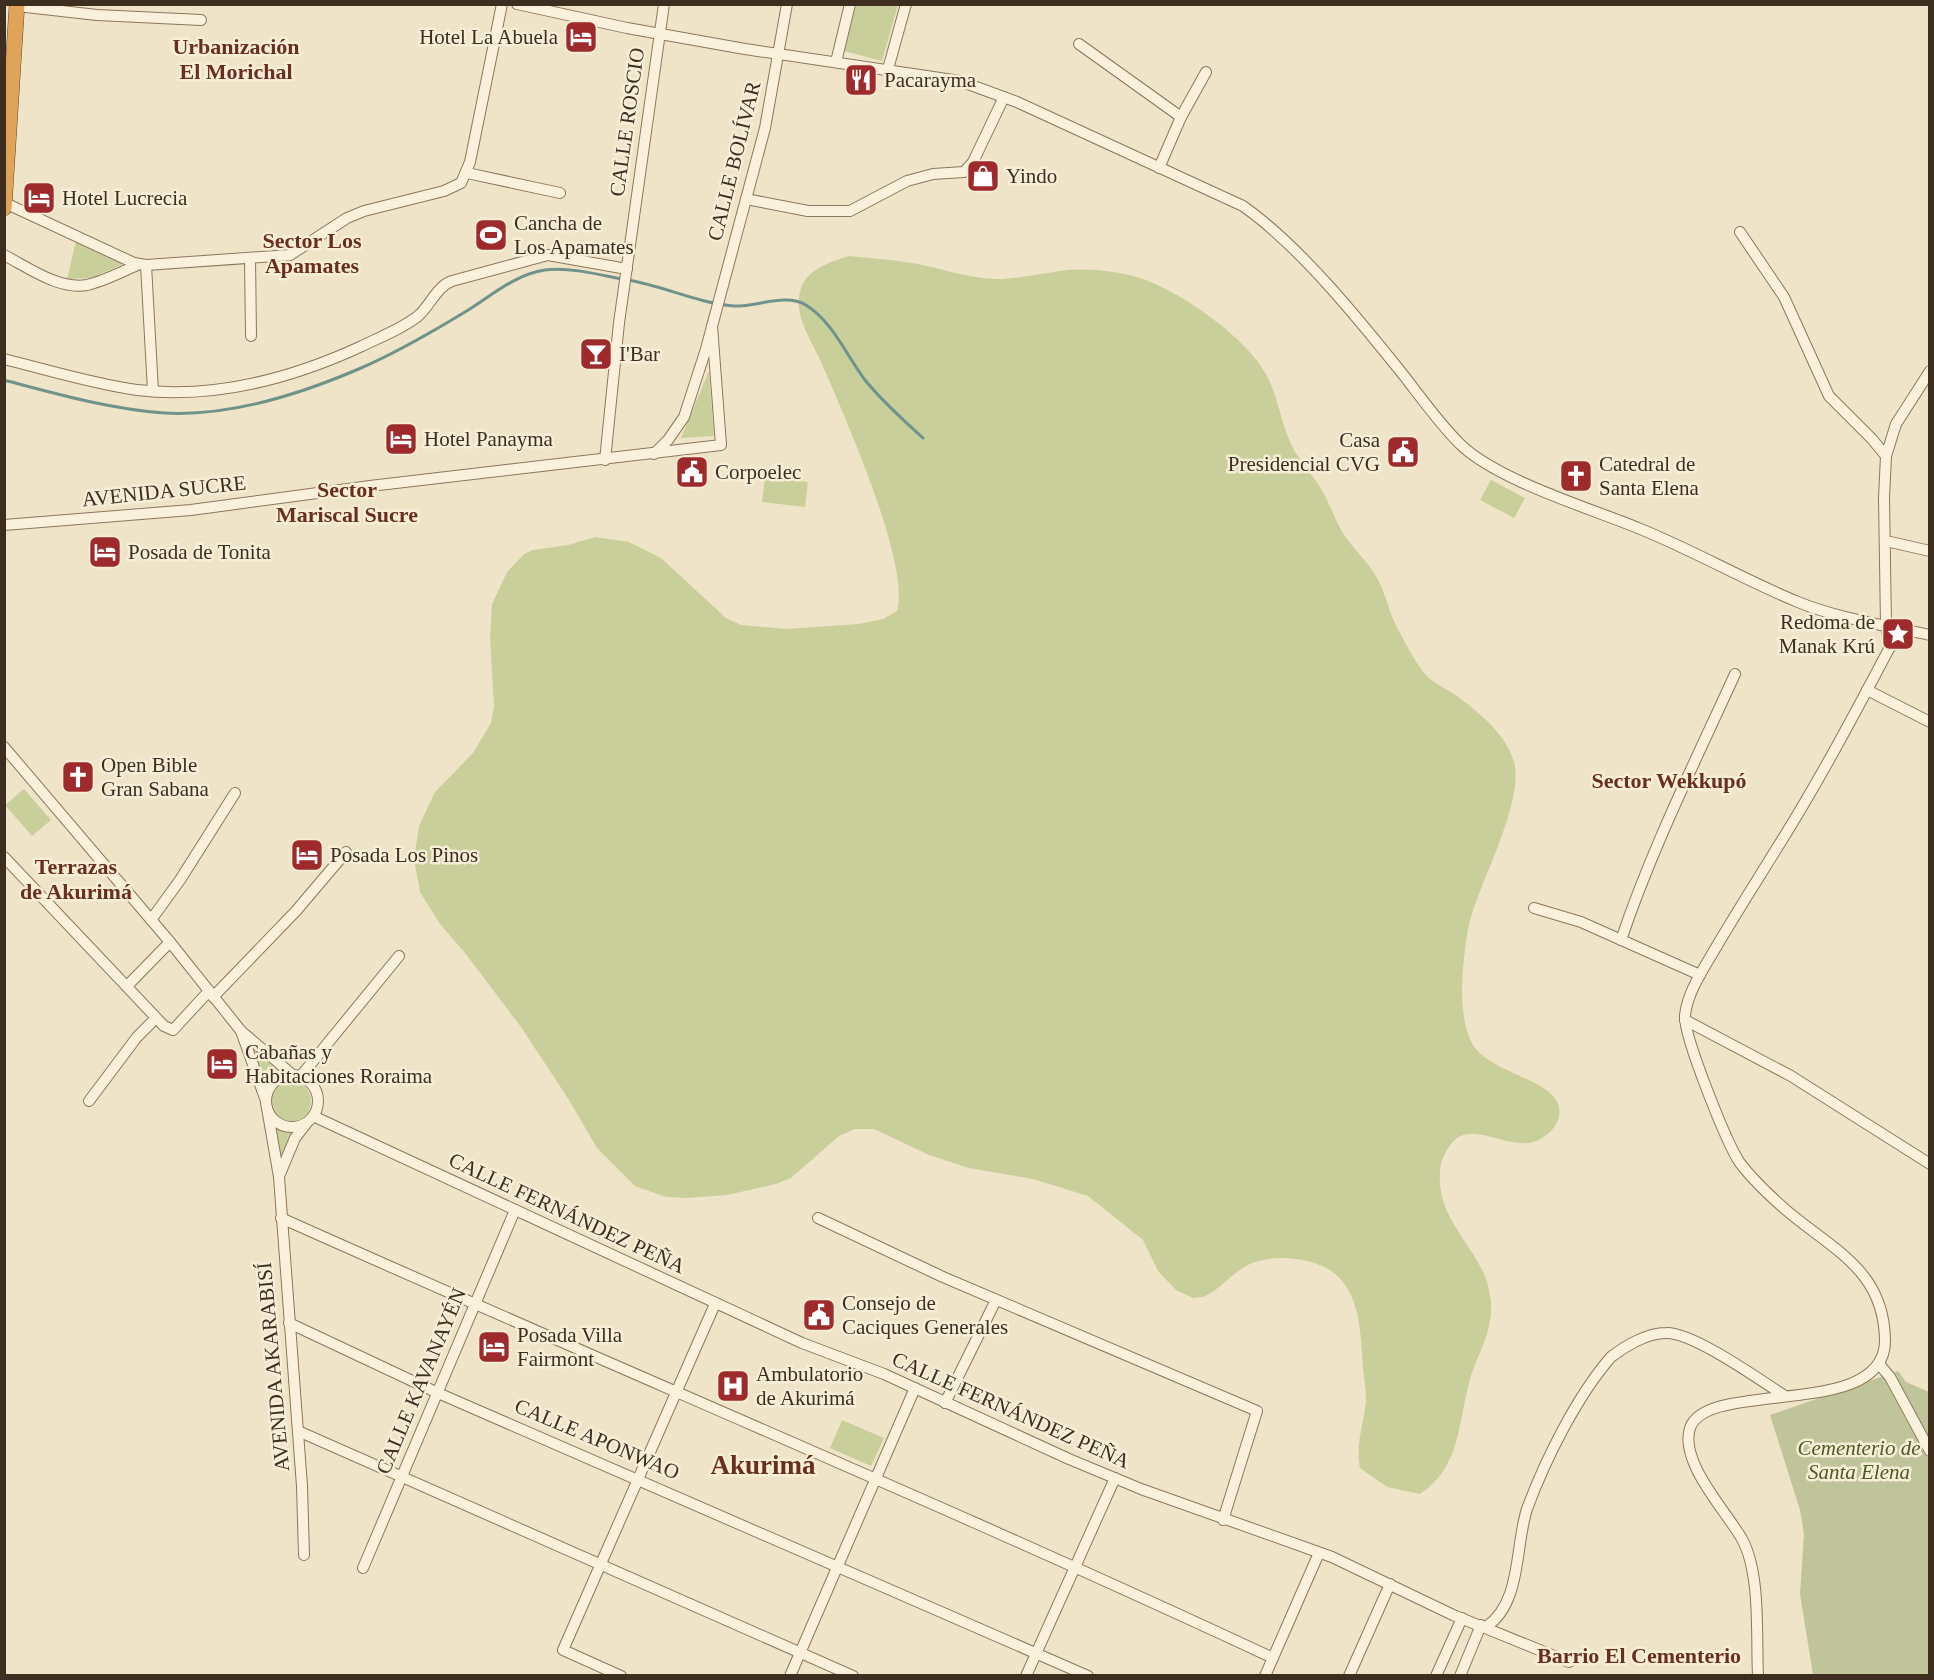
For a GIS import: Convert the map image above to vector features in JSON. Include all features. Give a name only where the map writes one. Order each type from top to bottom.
[{"type":"highway","points":[[4,208],[17,5]]},
{"type":"street","points":[[4,255],[59,282],[79,286],[143,265],[290,255],[346,218],[380,205],[455,187],[466,173],[502,4]]},
{"type":"street","points":[[518,4],[659,34],[960,81],[1004,97],[1243,206],[1286,242],[1385,352],[1470,453],[1517,479],[1646,531],[1799,603],[1929,635]]},
{"type":"street","name":"CALLE ROSCIO","points":[[605,460],[626,276],[664,4]]},
{"type":"street","name":"CALLE BOLÍVAR","points":[[654,455],[684,417],[712,326],[767,119],[787,4]]},
{"type":"street","points":[[836,62],[850,4]]},
{"type":"street","points":[[888,69],[906,4]]},
{"type":"street","points":[[17,5],[97,15],[201,20]]},
{"type":"street","points":[[1079,44],[1180,117]]},
{"type":"street","points":[[1159,168],[1180,117],[1206,72]]},
{"type":"street","points":[[746,199],[808,211],[850,212],[908,181],[933,174],[964,172],[973,162],[1004,97]]},
{"type":"street","points":[[466,173],[560,194]]},
{"type":"street","points":[[5,203],[143,265]]},
{"type":"street","points":[[1740,232],[1784,297],[1829,396],[1886,456]]},
{"type":"street","points":[[4,359],[121,387],[190,392],[228,389],[330,359],[407,323],[421,313],[447,282],[491,272],[538,256],[567,256],[626,276]]},
{"type":"street","points":[[250,258],[251,336]]},
{"type":"street","points":[[143,265],[153,391]]},
{"type":"street","name":"CALLE BOLÍVAR","points":[[712,326],[721,445]]},
{"type":"street","points":[[1890,647],[1886,625],[1884,498],[1886,456],[1896,424],[1929,371]]},
{"type":"street","name":"AVENIDA SUCRE","points":[[4,525],[182,511],[370,486],[654,455],[721,445]]},
{"type":"street","points":[[1886,541],[1929,551]]},
{"type":"street","points":[[1758,1676],[1753,1576],[1748,1551],[1696,1466],[1689,1436],[1693,1422],[1710,1411],[1736,1403],[1815,1394],[1839,1387],[1871,1373],[1879,1364],[1884,1353],[1884,1324],[1868,1281],[1852,1261],[1782,1206],[1739,1161],[1709,1091],[1685,1020],[1689,999],[1700,975],[1822,772],[1890,647],[1904,640],[1912,631]]},
{"type":"street","points":[[1621,940],[1639,888],[1679,793],[1735,674]]},
{"type":"street","points":[[1867,690],[1929,722]]},
{"type":"street","name":"AVENIDA AKARABISÍ","points":[[4,747],[170,942],[241,1031],[297,1076]]},
{"type":"street","points":[[151,920],[180,880],[235,793]]},
{"type":"street","points":[[4,857],[127,986],[155,1019],[173,1030],[296,912],[346,852]]},
{"type":"street","points":[[1534,908],[1581,922],[1700,975]]},
{"type":"street","points":[[127,986],[170,942]]},
{"type":"street","points":[[297,1076],[399,956]]},
{"type":"street","points":[[89,1101],[136,1037],[155,1019]]},
{"type":"street","points":[[1685,1020],[1800,1081],[1929,1164]]},
{"type":"street","name":"AVENIDA AKARABISÍ","points":[[241,1031],[266,1105],[279,1177],[298,1431],[304,1555]]},
{"type":"street","points":[[297,1076],[310,1083],[317,1094],[317,1106],[310,1119],[296,1127],[284,1126],[273,1119],[266,1105],[272,1085],[282,1078],[297,1076]]},
{"type":"street","name":"AVENIDA AKARABISÍ","points":[[279,1177],[295,1138],[310,1119]]},
{"type":"street","name":"CALLE FERNÁNDEZ PEÑA","points":[[310,1119],[515,1210],[820,1351],[915,1388],[1115,1478],[1224,1520],[1319,1553],[1462,1618],[1569,1662]]},
{"type":"street","name":"CALLE KAVANAYÉN","points":[[363,1568],[515,1210]]},
{"type":"street","points":[[281,1218],[475,1305],[876,1477],[1076,1566],[1273,1658]]},
{"type":"street","points":[[818,1218],[996,1300],[1257,1411],[1224,1520]]},
{"type":"street","points":[[945,1402],[996,1300]]},
{"type":"street","points":[[621,1676],[563,1650],[715,1304]]},
{"type":"street","name":"CALLE APONWAO","points":[[289,1323],[438,1393],[638,1478],[1088,1676]]},
{"type":"street","points":[[1464,1674],[1483,1626],[1492,1623],[1504,1605],[1513,1576],[1527,1509],[1553,1449],[1611,1357],[1624,1347],[1658,1333],[1676,1333],[1697,1343],[1785,1396]]},
{"type":"street","points":[[1879,1364],[1890,1377],[1929,1451]]},
{"type":"street","points":[[790,1676],[915,1388]]},
{"type":"street","points":[[298,1431],[854,1676]]},
{"type":"street","points":[[1026,1676],[1115,1478]]},
{"type":"street","points":[[1265,1676],[1319,1553]]},
{"type":"street","points":[[1349,1676],[1390,1584]]},
{"type":"street","points":[[1437,1676],[1462,1618]]},
{"type":"green space","points":[[856,5],[898,5],[882,61],[844,51]]},
{"type":"green space","points":[[76,241],[122,262],[121,265],[91,278],[67,279]]},
{"type":"green space","points":[[849,256],[905,262],[996,279],[1076,270],[1125,274],[1163,288],[1204,312],[1224,327],[1256,359],[1266,374],[1286,433],[1295,452],[1322,490],[1343,533],[1377,578],[1394,622],[1418,665],[1429,678],[1457,696],[1484,718],[1500,736],[1512,756],[1515,766],[1515,783],[1507,821],[1469,926],[1463,976],[1463,1013],[1471,1041],[1482,1055],[1552,1094],[1558,1105],[1559,1117],[1550,1132],[1530,1143],[1468,1134],[1458,1138],[1449,1147],[1443,1159],[1440,1169],[1441,1190],[1445,1206],[1484,1275],[1489,1290],[1491,1315],[1470,1379],[1451,1457],[1433,1483],[1420,1494],[1387,1487],[1360,1468],[1359,1442],[1366,1400],[1361,1336],[1355,1304],[1349,1290],[1340,1278],[1327,1269],[1296,1259],[1274,1258],[1259,1261],[1245,1266],[1210,1294],[1193,1298],[1176,1290],[1158,1271],[1143,1240],[1088,1196],[1033,1179],[969,1168],[929,1155],[874,1129],[855,1129],[839,1136],[791,1178],[776,1184],[727,1195],[687,1198],[666,1197],[635,1186],[597,1148],[569,1100],[521,1027],[440,924],[420,892],[414,859],[419,826],[435,792],[473,753],[491,723],[494,707],[490,636],[492,604],[507,572],[524,554],[595,537],[629,542],[661,558],[726,618],[741,625],[786,629],[859,624],[883,619],[897,611],[899,589],[885,525],[859,451],[804,328],[799,308],[799,298],[804,281],[821,267]]},
{"type":"green space","points":[[709,371],[714,436],[681,438]]},
{"type":"green space","points":[[765,477],[808,482],[805,507],[762,502]]},
{"type":"green space","points":[[1491,480],[1525,498],[1514,518],[1480,500]]},
{"type":"green space","points":[[24,789],[51,820],[32,836],[5,805]]},
{"type":"green space","points":[[252,1048],[279,1072],[266,1083],[264,1081]]},
{"type":"green space","points":[[291,1081],[299,1082],[305,1087],[310,1093],[310,1109],[305,1115],[299,1120],[291,1121],[283,1120],[277,1115],[272,1109],[271,1101],[272,1093],[277,1087],[283,1082]]},
{"type":"green space","points":[[274,1123],[285,1130],[296,1130],[281,1161]]},
{"type":"green space","name":"Cementerio de Santa Elena","points":[[1898,1371],[1906,1382],[1929,1392],[1928,1675],[1813,1675],[1800,1594],[1804,1534],[1800,1510],[1770,1415]]},
{"type":"green space","points":[[842,1420],[884,1438],[871,1466],[830,1448]]},
{"type":"waterway","points":[[4,380],[84,400],[144,411],[189,413],[240,407],[290,395],[375,362],[440,327],[513,281],[534,272],[564,269],[621,279]]},
{"type":"waterway","points":[[628,280],[734,306],[780,300],[806,305],[816,312],[832,330],[872,388],[923,438]]},
{"type":"place","name":"Hotel La Abuela","points":[[581,37]]},
{"type":"place","name":"Pacarayma","points":[[861,80]]},
{"type":"place","name":"Yindo","points":[[983,176]]},
{"type":"place","name":"Hotel Lucrecia","points":[[39,198]]},
{"type":"place","name":"Cancha de Los Apamates","points":[[491,235]]},
{"type":"place","name":"I'Bar","points":[[596,354]]},
{"type":"place","name":"Hotel Panayma","points":[[401,439]]},
{"type":"place","name":"Casa Presidencial CVG","points":[[1403,452]]},
{"type":"place","name":"Corpoelec","points":[[692,472]]},
{"type":"place","name":"Catedral de Santa Elena","points":[[1576,476]]},
{"type":"place","name":"Posada de Tonita","points":[[105,552]]},
{"type":"place","name":"Redoma de Manak Krú","points":[[1898,634]]},
{"type":"place","name":"Open Bible Gran Sabana","points":[[78,777]]},
{"type":"place","name":"Posada Los Pinos","points":[[307,855]]},
{"type":"place","name":"Cabañas y Habitaciones Roraima","points":[[222,1064]]},
{"type":"place","name":"Consejo de Caciques Generales","points":[[819,1315]]},
{"type":"place","name":"Posada Villa Fairmont","points":[[494,1347]]},
{"type":"place","name":"Ambulatorio de Akurimá","points":[[733,1386]]},
{"type":"district","name":"Urbanización El Morichal","points":[[236,58]]},
{"type":"district","name":"Sector Los Apamates","points":[[312,252]]},
{"type":"district","name":"Sector Mariscal Sucre","points":[[347,502]]},
{"type":"district","name":"Sector Wekkupó","points":[[1669,780]]},
{"type":"district","name":"Terrazas de Akurimá","points":[[76,878]]},
{"type":"district","name":"Akurimá","points":[[763,1465]]},
{"type":"district","name":"Barrio El Cementerio","points":[[1639,1655]]}]
